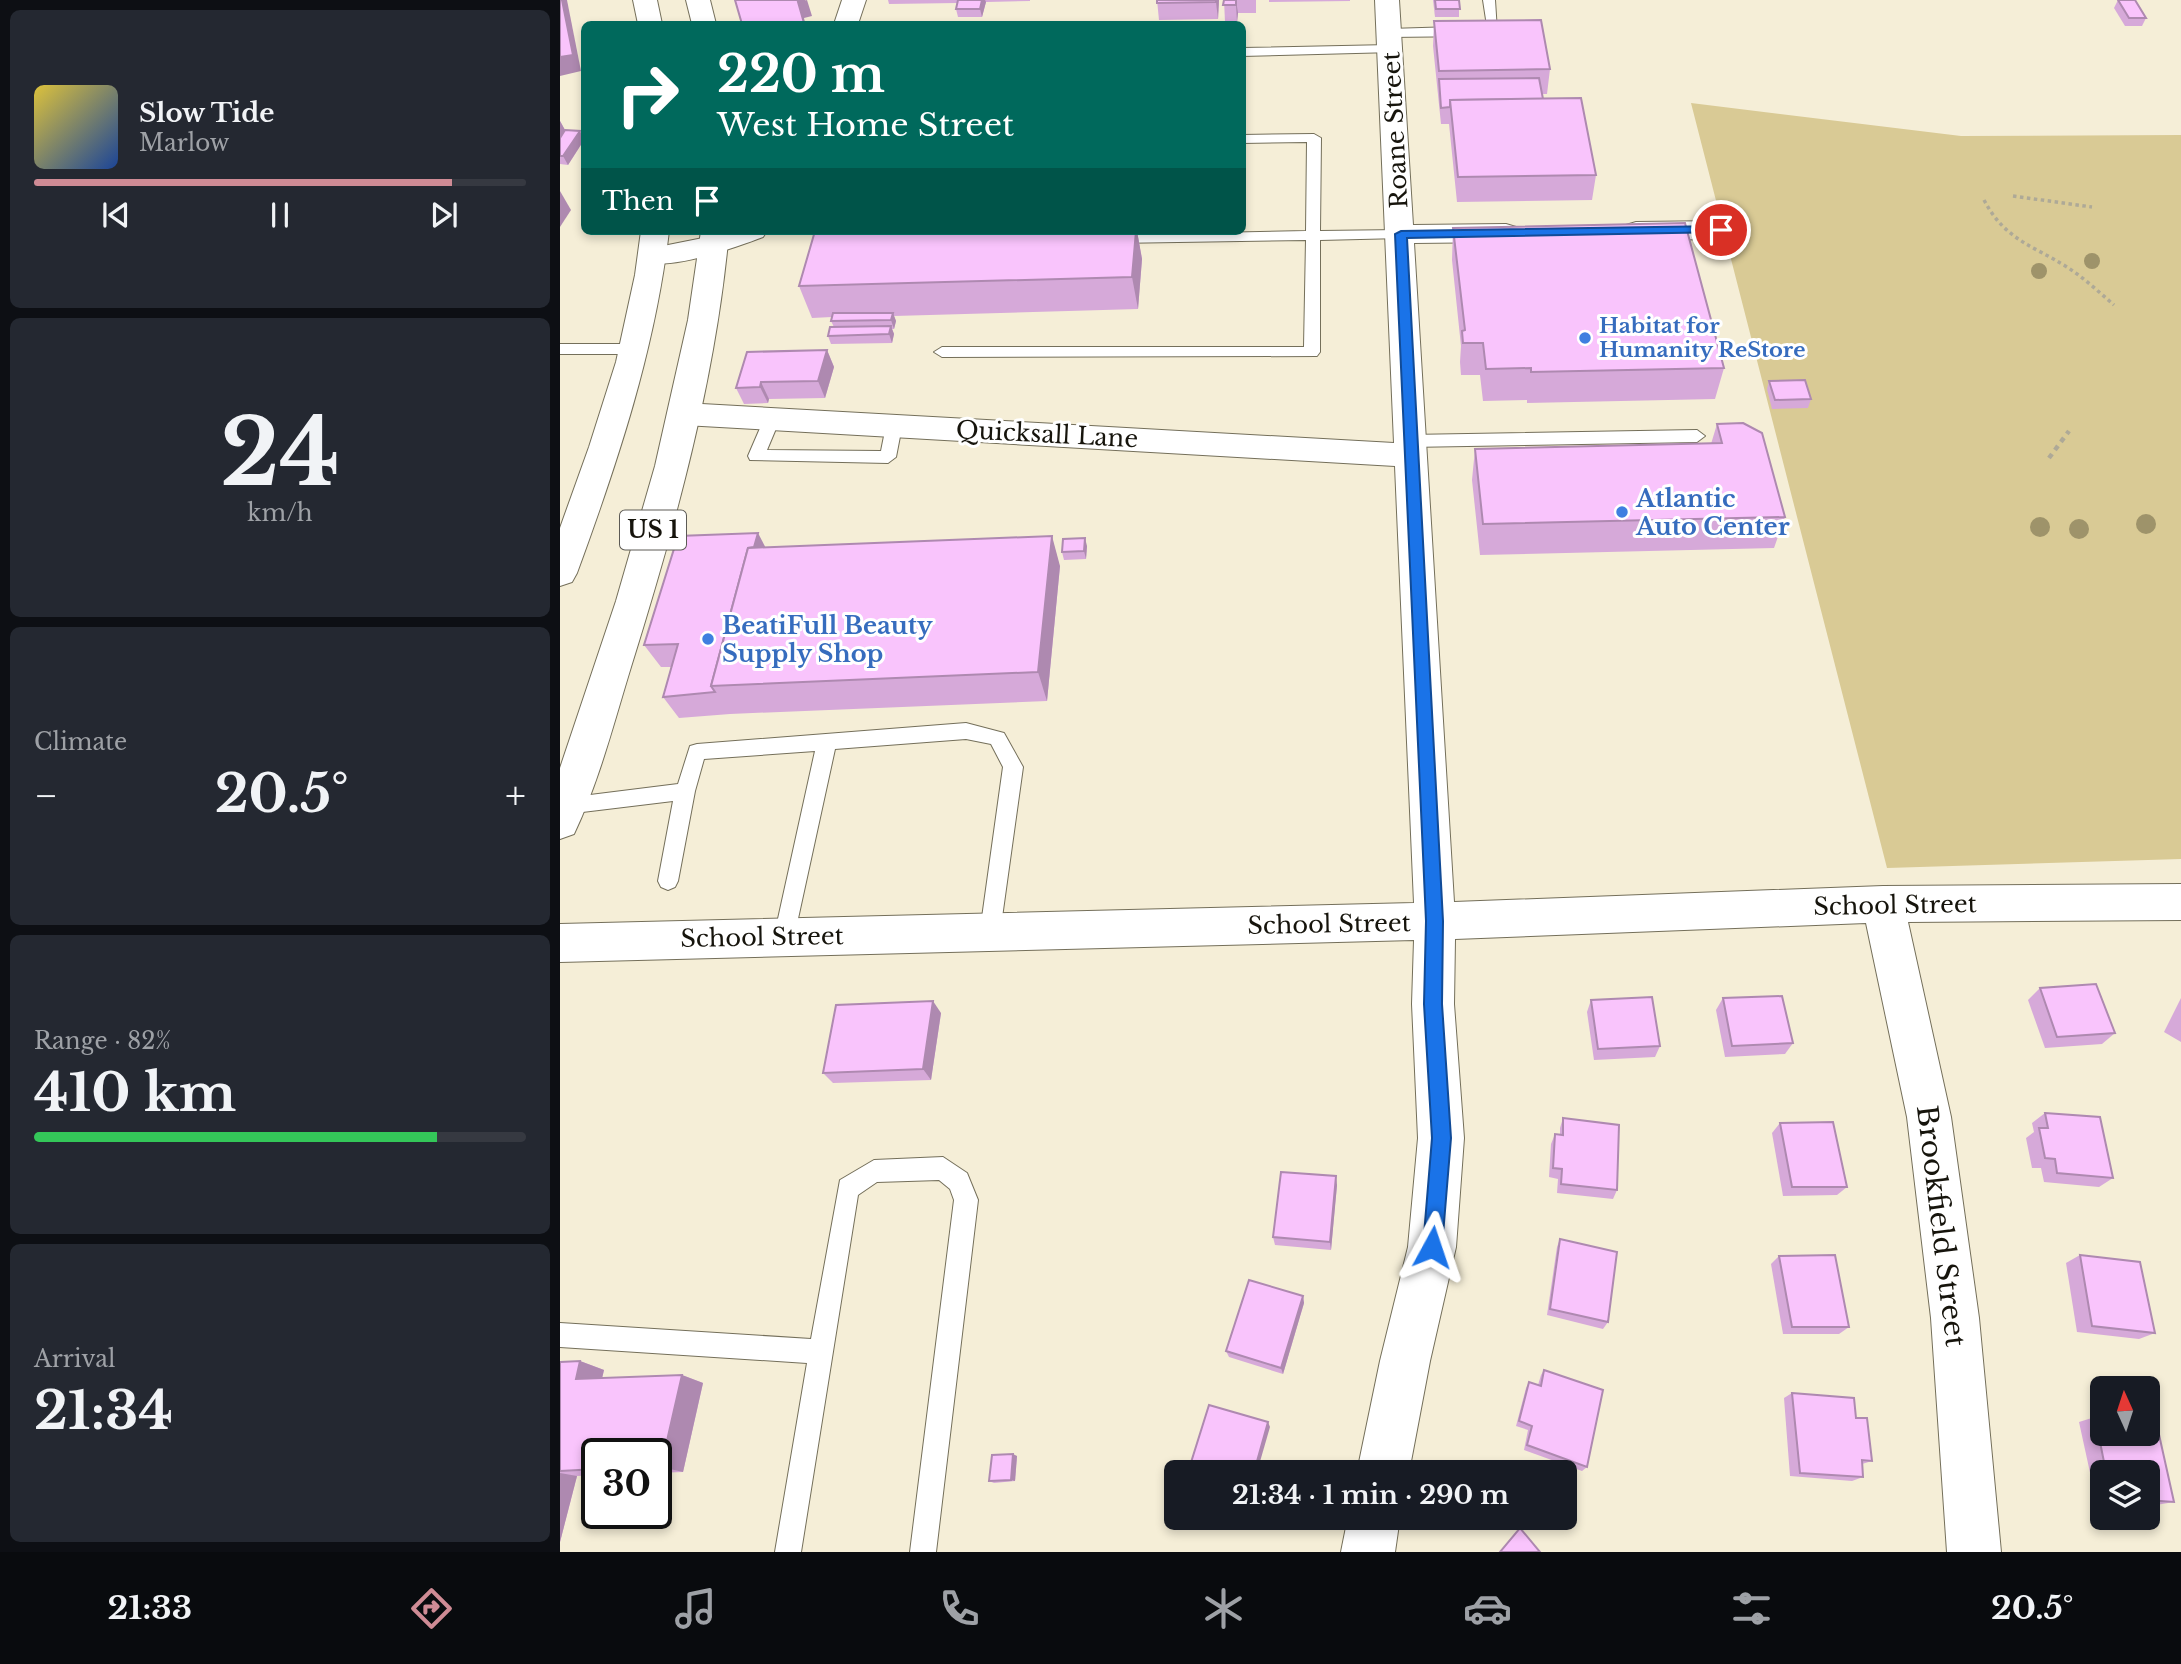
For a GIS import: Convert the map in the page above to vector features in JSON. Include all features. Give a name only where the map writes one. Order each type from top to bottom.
[{"type":"street","points":[[645,0],[649,21]]},
{"type":"street","points":[[698,0],[703,21]]},
{"type":"street","points":[[847,21],[854,0]]},
{"type":"street","name":"Roane Street","points":[[1385,1460],[1432,1247],[1441,1138],[1433,1004],[1435,921],[1389,28]]},
{"type":"street","points":[[1613,231],[1721,230]]},
{"type":"street","points":[[1401,234],[1533,233]]},
{"type":"street","points":[[654,244],[714,238]]},
{"type":"street","name":"US 1","points":[[563,814],[637,588],[684,414],[704,320],[714,238]]},
{"type":"street","name":"US 1","points":[[560,573],[601,462],[634,349],[654,244]]},
{"type":"street","name":"Quicksall Lane","points":[[684,414],[894,426],[1410,448]]},
{"type":"street","name":"School Street","points":[[560,943],[1435,921],[1883,904],[2181,902]]},
{"type":"street","name":"Brookfield Street","points":[[1883,904],[1929,1117],[1955,1318],[1974,1552]]},
{"type":"street","points":[[1368,1552],[1372,1530]]},
{"type":"lane","points":[[1246,51],[1389,28],[1478,32],[1493,28],[1489,0]]},
{"type":"lane","points":[[942,352],[1312,352],[1314,138],[1246,139]]},
{"type":"lane","points":[[1105,240],[1401,234]]},
{"type":"lane","points":[[560,348],[634,349]]},
{"type":"lane","points":[[1410,448],[1698,436]]},
{"type":"lane","points":[[668,881],[685,791],[697,752],[966,731],[997,738],[1013,767],[990,932]]},
{"type":"lane","points":[[784,937],[827,741]]},
{"type":"lane","points":[[563,814],[685,791]]},
{"type":"lane","points":[[788,1552],[848,1188],[874,1171],[943,1168],[959,1181],[966,1200],[923,1552]]},
{"type":"lane","points":[[560,1335],[821,1352]]},
{"type":"path","points":[[2013,196],[2092,207]]},
{"type":"path","points":[[1984,200],[2004,232],[2019,244],[2068,267],[2114,305]]},
{"type":"path","points":[[2049,458],[2069,431]]},
{"type":"shaded area","points":[[1691,103],[1961,136],[2181,135],[2181,859],[1887,868]]},
{"type":"building","points":[[560,0],[573,55],[560,57]]},
{"type":"building","points":[[735,0],[805,0],[798,2],[803,21],[741,21]]},
{"type":"building","points":[[958,0],[982,0],[980,9],[956,9]]},
{"type":"building","points":[[1157,0],[1216,0],[1216,2],[1157,3]]},
{"type":"building","points":[[1224,0],[1236,0],[1236,5],[1223,5]]},
{"type":"building","points":[[1435,0],[1459,0],[1460,9],[1436,9]]},
{"type":"building","points":[[2118,0],[2135,0],[2146,18],[2129,18]]},
{"type":"building","points":[[1541,20],[1550,69],[1439,71],[1434,21]]},
{"type":"building","points":[[1539,78],[1543,99],[1450,100],[1450,107],[1441,108],[1439,79]]},
{"type":"building","points":[[1581,98],[1596,175],[1458,177],[1450,100]]},
{"type":"building","points":[[565,130],[580,131],[563,156],[560,156],[560,138]]},
{"type":"building","points":[[1685,223],[1724,368],[1531,372],[1531,368],[1486,369],[1483,343],[1463,343],[1462,331],[1465,330],[1453,228]]},
{"type":"building","points":[[814,235],[1136,235],[1132,277],[799,286]]},
{"type":"building","points":[[833,313],[893,313],[891,320],[831,321]]},
{"type":"building","points":[[891,326],[889,334],[828,336],[830,327]]},
{"type":"building","points":[[827,350],[818,381],[761,382],[760,387],[736,388],[747,352]]},
{"type":"building","points":[[1805,380],[1811,399],[1775,400],[1769,381]]},
{"type":"building","points":[[1743,423],[1762,433],[1785,517],[1483,524],[1475,449],[1722,443],[1717,424]]},
{"type":"building","points":[[758,533],[754,547],[748,548],[711,686],[715,692],[663,697],[678,644],[644,645],[678,536]]},
{"type":"building","points":[[1052,536],[1038,672],[711,686],[748,548]]},
{"type":"building","points":[[1085,538],[1084,551],[1062,552],[1063,539]]},
{"type":"building","points":[[2096,984],[2115,1033],[2057,1037],[2040,988]]},
{"type":"building","points":[[1782,996],[1793,1043],[1732,1046],[1723,998]]},
{"type":"building","points":[[1652,997],[1660,1046],[1598,1049],[1591,1000]]},
{"type":"building","points":[[933,1001],[923,1069],[823,1073],[836,1005]]},
{"type":"building","points":[[2045,1113],[2100,1117],[2113,1178],[2057,1173],[2055,1159],[2045,1158],[2039,1128],[2048,1128]]},
{"type":"building","points":[[1563,1118],[1619,1125],[1617,1190],[1561,1184],[1562,1169],[1553,1168],[1555,1134],[1563,1135]]},
{"type":"building","points":[[1833,1122],[1847,1187],[1792,1187],[1780,1123]]},
{"type":"building","points":[[1281,1172],[1336,1176],[1330,1242],[1273,1237]]},
{"type":"building","points":[[1560,1239],[1617,1252],[1608,1322],[1550,1309]]},
{"type":"building","points":[[1835,1255],[1849,1327],[1792,1327],[1779,1256]]},
{"type":"building","points":[[2080,1255],[2140,1262],[2155,1333],[2092,1326]]},
{"type":"building","points":[[1249,1280],[1303,1296],[1281,1368],[1226,1351]]},
{"type":"building","points":[[580,1361],[576,1379],[682,1375],[668,1438],[581,1438],[581,1470],[560,1471],[560,1362]]},
{"type":"building","points":[[1544,1370],[1603,1390],[1587,1467],[1577,1463],[1577,1460],[1568,1460],[1527,1445],[1532,1426],[1519,1421],[1529,1382],[1541,1386]]},
{"type":"building","points":[[1792,1393],[1854,1398],[1856,1418],[1867,1418],[1872,1461],[1862,1460],[1863,1477],[1800,1473]]},
{"type":"building","points":[[1209,1405],[1268,1422],[1257,1460],[1192,1460]]},
{"type":"building","points":[[2160,1439],[2174,1502],[2160,1501],[2160,1460],[2104,1460],[2101,1446],[2160,1446]]},
{"type":"building","points":[[1013,1454],[1011,1480],[989,1481],[992,1455]]},
{"type":"building","points":[[1518,1530],[1522,1530],[1540,1552],[1500,1552]]},
{"type":"place","name":"Habitat for Humanity ReStore","points":[[1585,338]]},
{"type":"place","name":"Atlantic Auto Center","points":[[1622,512]]},
{"type":"place","name":"BeatiFull Beauty Supply Shop","points":[[708,639]]},
{"type":"route","points":[[1432,1247],[1441,1138],[1433,1004],[1435,921],[1401,234],[1721,230]]}]
